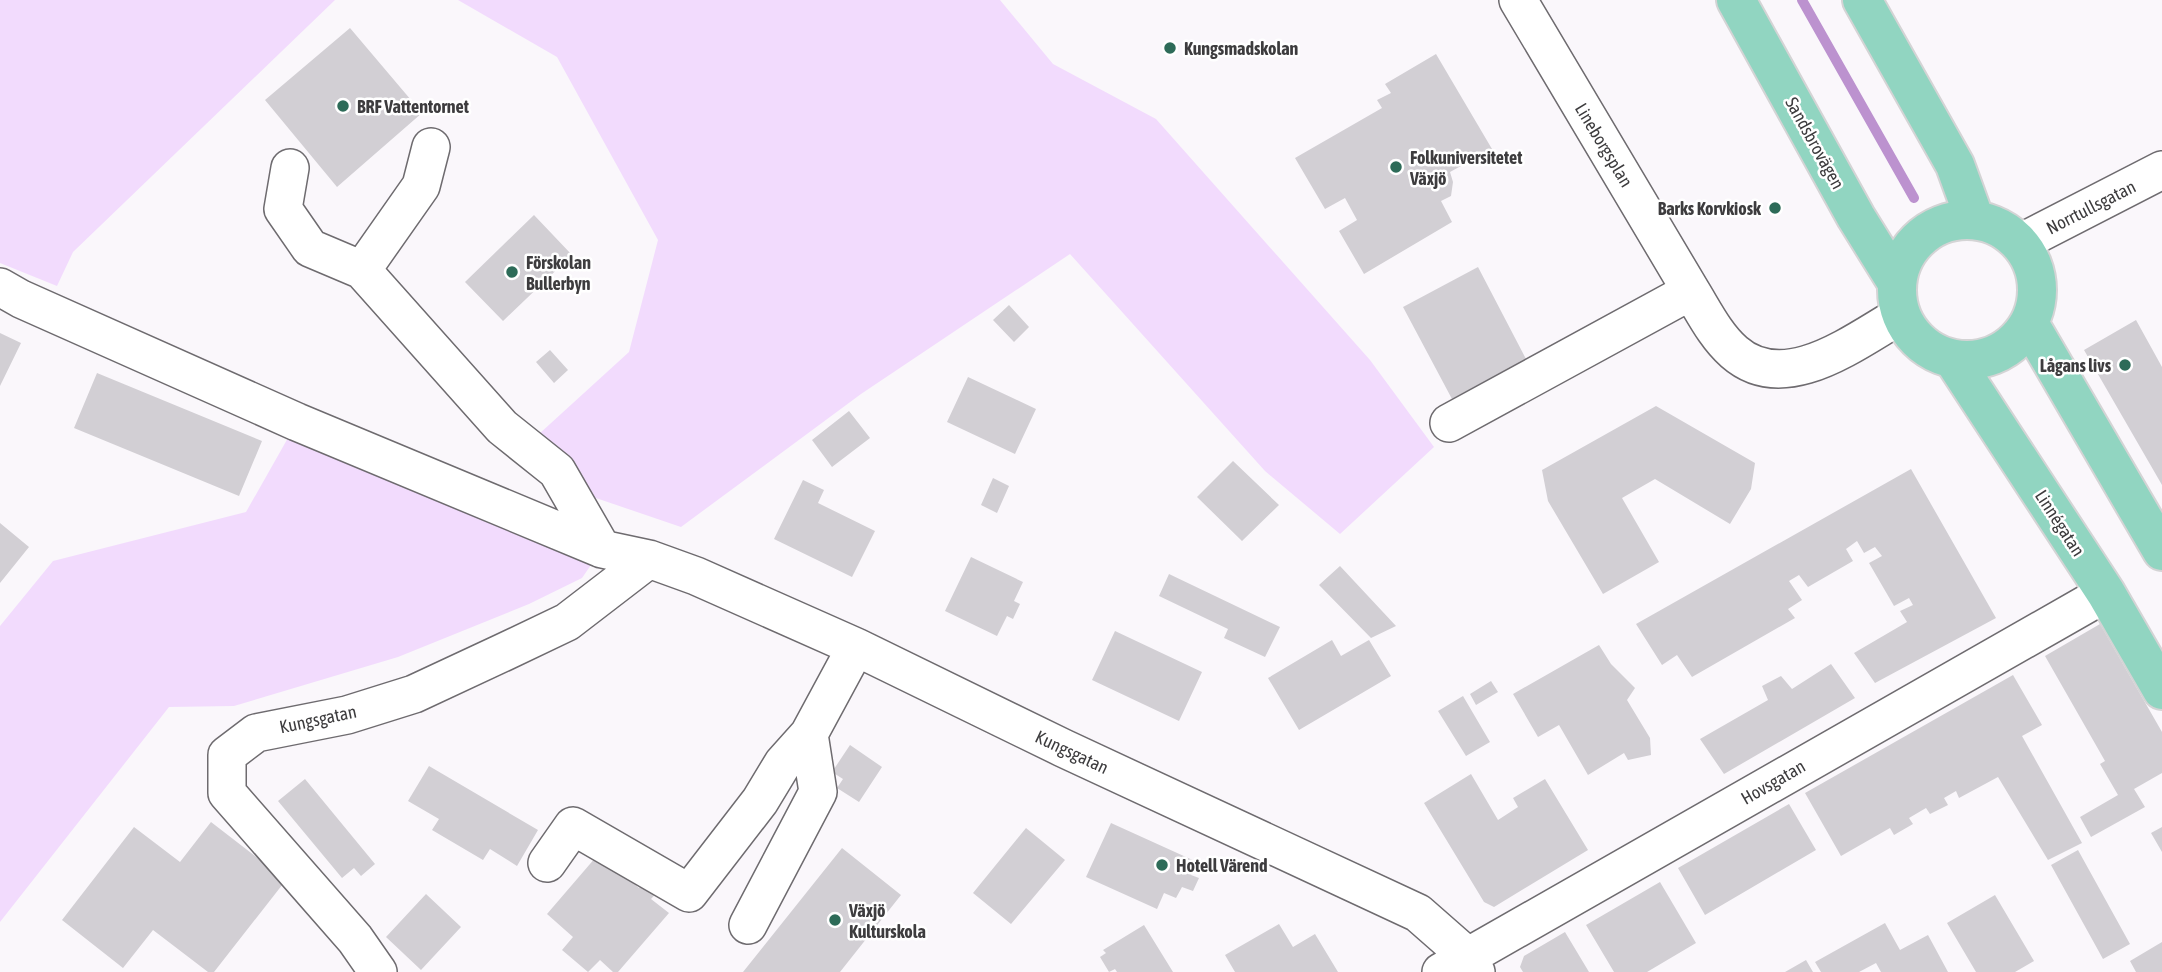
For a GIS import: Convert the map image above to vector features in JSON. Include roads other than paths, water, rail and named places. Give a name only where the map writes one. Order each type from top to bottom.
[{"type":"main road","name":"Sandsbrovägen","points":[[1736,0],[1899,299]]},
{"type":"main road","points":[[1862,0],[1955,165],[1975,220]]},
{"type":"main road","points":[[1975,220],[1992,224],[2020,243],[2031,261],[2037,281],[2036,303],[2029,323],[2016,341],[1997,354],[1975,360],[1953,359],[1931,351],[1913,335],[1899,299],[1902,262],[1914,243],[1932,229],[1952,221],[1975,220]]},
{"type":"main road","points":[[2029,323],[2162,551]]},
{"type":"main road","name":"Linnégatan","points":[[1953,359],[2106,593],[2162,690]]},
{"type":"street","name":"Lineborgsplan","points":[[1518,0],[1716,332],[1735,352],[1747,361],[1774,368],[1805,366],[1822,360],[1899,299]]},
{"type":"street","points":[[362,270],[421,186],[431,147]]},
{"type":"street","points":[[290,168],[283,209],[310,248],[362,270],[502,427],[557,471],[602,549]]},
{"type":"street","name":"Norrtullsgatan","points":[[2020,243],[2162,170]]},
{"type":"street","name":"Kungsgatan","points":[[0,287],[21,299],[290,419],[602,549],[649,559],[696,576],[856,647],[1051,743],[1418,913],[1461,967]]},
{"type":"street","points":[[1449,423],[1691,291]]},
{"type":"street","name":"Kungsgatan","points":[[378,972],[355,939],[227,793],[228,755],[256,733],[347,715],[414,694],[490,659],[567,622],[649,559]]},
{"type":"street","name":"Hovsgatan","points":[[1461,967],[2106,593]]},
{"type":"street","points":[[547,863],[573,827],[689,894],[760,801],[783,763],[808,734],[856,647]]},
{"type":"street","points":[[748,926],[818,792],[808,734]]},
{"type":"waterway","points":[[1802,0],[1914,198]]},
{"type":"place","name":"Kungsmadskolan","points":[[1170,48]]},
{"type":"place","name":"BRF Vattentornet","points":[[343,106]]},
{"type":"place","name":"Folkuniversitetet Växjö","points":[[1396,167]]},
{"type":"place","name":"Barks Korvkiosk","points":[[1775,208]]},
{"type":"place","name":"Förskolan Bullerbyn","points":[[512,272]]},
{"type":"place","name":"Lågans livs","points":[[2125,365]]},
{"type":"place","name":"Hotell Värend","points":[[1162,865]]},
{"type":"place","name":"Växjö Kulturskola","points":[[835,920]]}]
